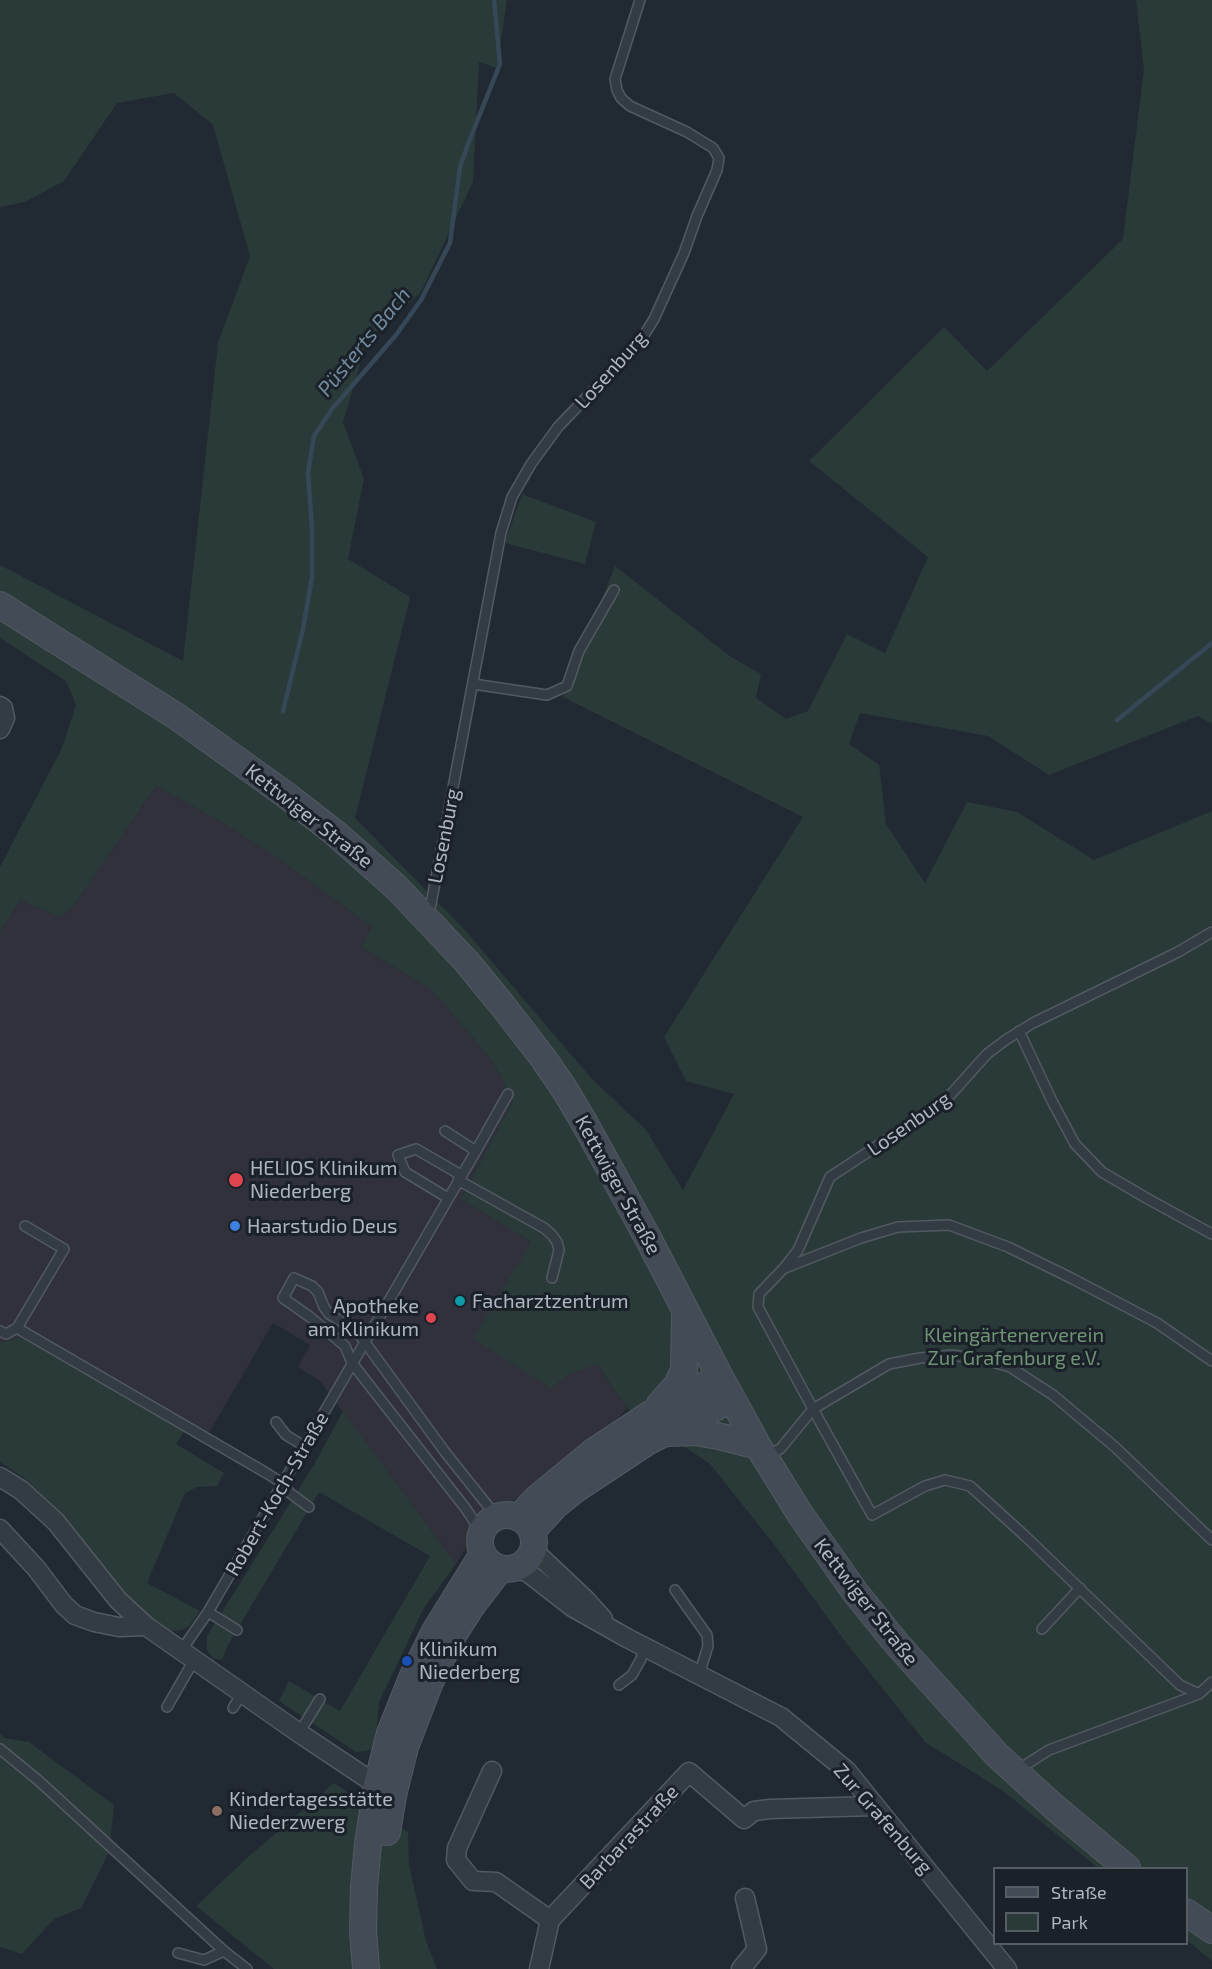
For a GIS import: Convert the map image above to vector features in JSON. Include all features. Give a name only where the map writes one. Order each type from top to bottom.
[{"type":"main road","name":"Kettwiger Straße","points":[[0,605],[176,716],[286,795],[350,846],[426,918],[503,1006],[565,1090],[762,1452],[800,1514],[855,1592],[944,1698],[997,1755],[1125,1867]]},
{"type":"main road","points":[[659,1423],[684,1370],[685,1310]]},
{"type":"main road","points":[[366,1969],[363,1931],[364,1887],[385,1788],[405,1747],[430,1682],[452,1637],[507,1542],[536,1499],[593,1452],[659,1423],[726,1388]]},
{"type":"main road","points":[[659,1423],[718,1436],[762,1452]]},
{"type":"main road","points":[[382,1969],[381,1887],[385,1844],[385,1788]]},
{"type":"main road","points":[[1188,1913],[1212,1930]]},
{"type":"street","points":[[0,706],[3,708],[5,718],[0,729]]},
{"type":"street","points":[[0,1478],[21,1490],[56,1522],[118,1600],[146,1626],[188,1656],[237,1700],[299,1733],[385,1788]]},
{"type":"street","points":[[0,1529],[75,1615],[119,1627],[146,1626]]},
{"type":"street","name":"Zur Grafenburg","points":[[507,1542],[527,1572],[572,1607],[644,1647],[781,1717],[847,1771],[1007,1969]]},
{"type":"street","name":"Zur Grafenburg","points":[[507,1542],[586,1600],[610,1627]]},
{"type":"street","points":[[492,1771],[457,1848],[456,1860],[473,1881],[496,1882],[550,1920],[539,1969]]},
{"type":"street","name":"Barbarastraße","points":[[550,1920],[689,1772],[744,1820],[754,1811],[770,1809],[874,1806]]},
{"type":"street","points":[[741,1969],[757,1949],[745,1898]]},
{"type":"lane","name":"Losenburg","points":[[426,918],[431,904],[501,533],[512,496],[531,464],[558,427],[641,340],[654,319],[684,253],[717,170],[719,158],[713,148],[703,140],[630,106],[616,90],[615,79],[640,0]]},
{"type":"lane","points":[[473,684],[547,695],[567,686],[579,651],[614,590]]},
{"type":"lane","name":"Losenburg","points":[[1080,1588],[970,1486],[945,1480],[926,1486],[872,1515],[758,1307],[759,1294],[798,1250],[830,1177],[944,1102],[987,1054],[1019,1031],[1178,952],[1212,932]]},
{"type":"lane","points":[[1019,1031],[1075,1144],[1102,1172],[1212,1234]]},
{"type":"lane","name":"Robert-Koch-Straße","points":[[167,1707],[200,1623],[508,1094]]},
{"type":"lane","points":[[445,1131],[476,1151]]},
{"type":"lane","points":[[448,1198],[405,1172],[399,1155],[416,1149],[459,1178],[544,1228],[557,1242],[559,1250],[552,1278]]},
{"type":"lane","points":[[784,1268],[861,1238],[898,1227],[949,1225],[1008,1247],[1073,1279],[1157,1323],[1212,1361]]},
{"type":"lane","points":[[0,1331],[6,1334],[17,1328],[64,1249],[25,1226]]},
{"type":"lane","points":[[294,1278],[312,1286],[318,1292],[329,1314],[356,1330],[507,1542],[466,1509],[352,1363],[345,1346],[283,1298],[294,1278]]},
{"type":"lane","points":[[17,1328],[282,1483],[290,1493],[309,1507]]},
{"type":"lane","points":[[762,1452],[781,1448],[813,1409],[889,1364],[952,1355],[989,1361],[1010,1367],[1053,1395],[1115,1447],[1212,1540]]},
{"type":"lane","points":[[276,1422],[286,1434],[304,1446]]},
{"type":"lane","points":[[1042,1629],[1080,1588],[1180,1685],[1199,1694]]},
{"type":"lane","points":[[675,1590],[707,1635],[708,1646],[699,1675]]},
{"type":"lane","points":[[208,1612],[237,1630]]},
{"type":"lane","points":[[619,1685],[632,1676],[641,1659],[644,1647]]},
{"type":"lane","points":[[1019,1774],[1027,1764],[1049,1750],[1199,1694],[1212,1682]]},
{"type":"lane","points":[[299,1733],[320,1700]]},
{"type":"lane","points":[[0,1749],[39,1781],[224,1951],[247,1969]]},
{"type":"lane","points":[[178,1953],[204,1960],[224,1951]]},
{"type":"shaded area","name":"HELIOS Klinikum Niederberg","points":[[156,786],[225,824],[282,861],[372,927],[361,947],[432,990],[491,1059],[513,1101],[461,1199],[531,1242],[551,1387],[568,1375],[596,1363],[627,1408],[612,1425],[524,1494],[484,1517],[456,1564],[319,1380],[298,1367],[310,1345],[273,1323],[203,1443],[21,1337],[0,1343],[0,932],[20,900],[59,917],[73,907]]},
{"type":"green space","name":"Kleingärtenerverein Zur Grafenburg e.V.","points":[[0,0],[507,0],[497,68],[479,62],[473,182],[421,292],[367,341],[343,422],[364,479],[348,559],[410,597],[355,818],[464,929],[591,1078],[646,1130],[683,1190],[734,1094],[686,1081],[664,1037],[803,817],[563,697],[615,566],[731,657],[761,674],[756,698],[786,719],[808,711],[847,634],[885,653],[928,557],[809,461],[944,327],[987,371],[1123,239],[1144,70],[1136,0],[1212,0],[1212,724],[1198,716],[1049,775],[988,736],[860,713],[849,744],[879,765],[886,824],[925,883],[967,802],[1017,812],[1094,860],[1212,811],[1212,1961],[1188,1941],[1188,1867],[1097,1867],[1003,1791],[925,1742],[710,1464],[627,1408],[597,1364],[568,1375],[551,1388],[473,1339],[531,1242],[461,1199],[513,1101],[491,1059],[432,990],[361,947],[372,927],[282,861],[225,824],[156,786],[73,907],[59,917],[20,900],[0,932],[0,867],[62,748],[76,705],[66,681],[0,638],[0,565],[183,661],[218,343],[250,256],[213,125],[174,93],[117,103],[64,181],[25,202],[0,207]]},
{"type":"green space","points":[[522,494],[596,522],[585,564],[505,543]]},
{"type":"green space","points":[[21,1337],[184,1432],[176,1444],[224,1473],[217,1486],[197,1487],[185,1493],[147,1583],[200,1611],[189,1626],[182,1630],[165,1629],[139,1608],[111,1577],[65,1517],[24,1478],[0,1462],[0,1343]]},
{"type":"green space","points":[[343,1411],[456,1564],[424,1608],[379,1702],[375,1746],[367,1751],[356,1752],[279,1701],[289,1681],[340,1711],[430,1556],[319,1492],[228,1645],[222,1660],[213,1658],[207,1650],[207,1636],[315,1463]]},
{"type":"green space","points":[[0,1733],[4,1738],[29,1742],[114,1805],[109,1852],[81,1908],[54,1919],[22,1954],[0,1947]]},
{"type":"green space","points":[[334,1783],[408,1832],[409,1865],[426,1941],[437,1969],[274,1969],[196,1906],[247,1858]]},
{"type":"waterway","name":"Püsterts Bach","points":[[283,711],[303,629],[312,577],[312,528],[308,473],[314,436],[332,409],[396,335],[421,300],[450,243],[460,167],[500,64],[494,0]]},
{"type":"waterway","points":[[1117,720],[1212,643]]},
{"type":"place","name":"HELIOS Klinikum Niederberg","points":[[236,1180]]},
{"type":"place","name":"Haarstudio Deus","points":[[235,1226]]},
{"type":"place","name":"Facharztzentrum","points":[[460,1301]]},
{"type":"place","name":"Apotheke am Klinikum","points":[[431,1318]]},
{"type":"place","name":"Klinikum Niederberg","points":[[407,1661]]},
{"type":"place","name":"Kindertagesstätte Niederzwerg","points":[[217,1811]]}]
